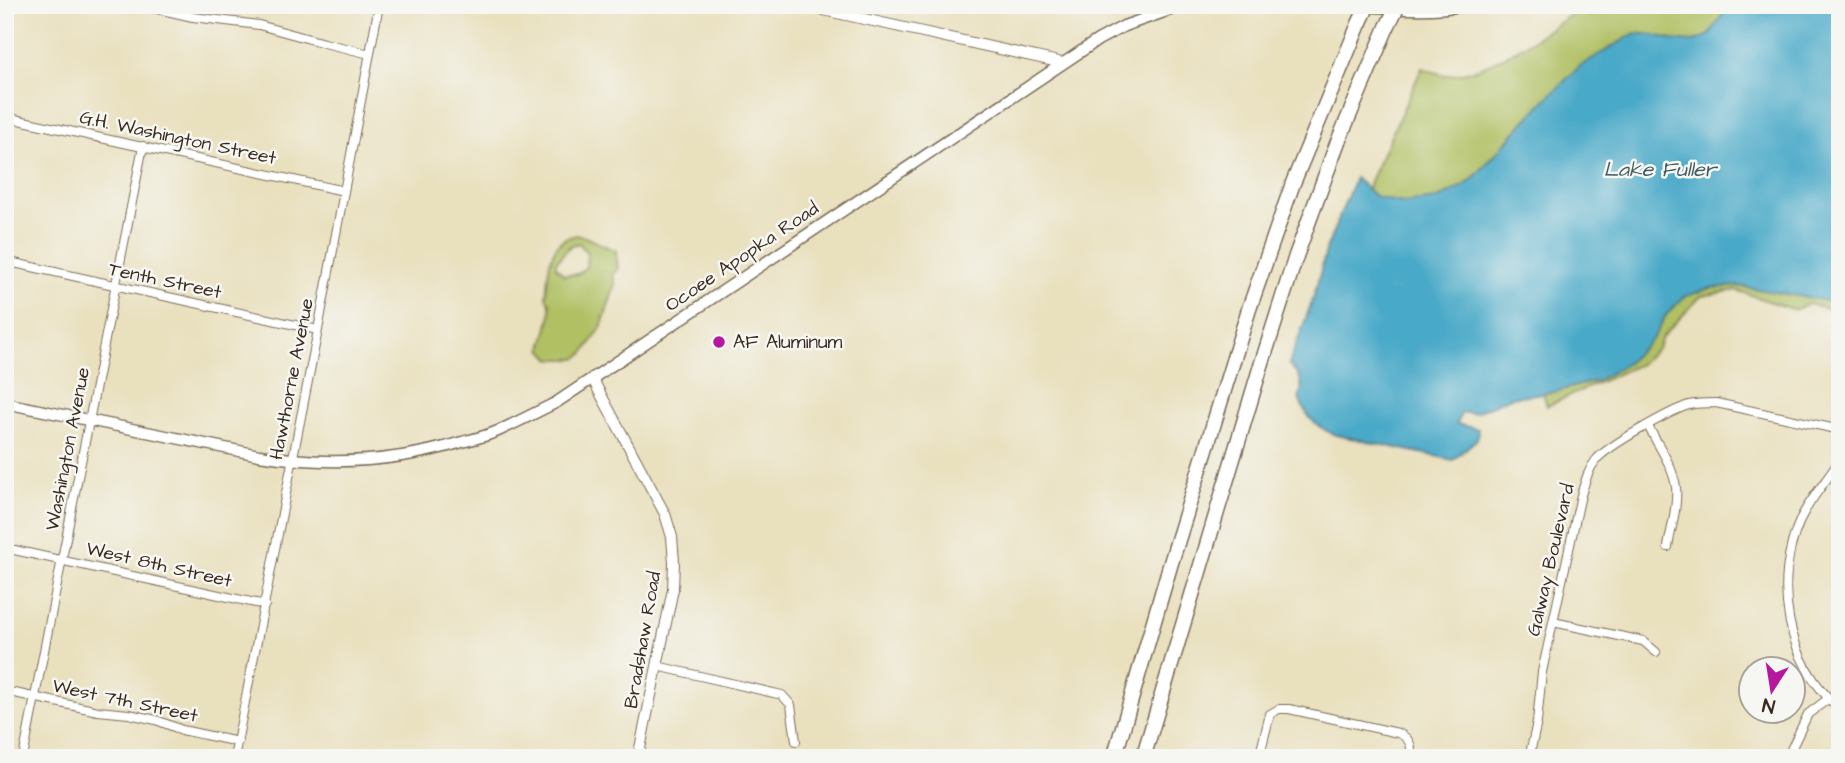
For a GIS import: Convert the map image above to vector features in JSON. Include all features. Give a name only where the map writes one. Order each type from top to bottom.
[{"type":"highway","points":[[1114,758],[1253,297],[1293,183],[1368,5]]},
{"type":"highway","points":[[1143,758],[1296,256],[1337,144],[1398,5]]},
{"type":"main road","name":"Ocoee Apopka Road","points":[[5,403],[293,461],[372,461],[440,449],[497,432],[557,402],[1098,40],[1124,26],[1184,5]]},
{"type":"main road","points":[[1356,5],[1433,10],[1467,5]]},
{"type":"street","points":[[139,5],[168,8],[193,17],[259,25],[370,54]]},
{"type":"street","name":"Hawthorne Avenue","points":[[234,758],[379,5]]},
{"type":"street","points":[[801,5],[1063,63]]},
{"type":"street","name":"G.H. Washington Street","points":[[5,117],[344,191]]},
{"type":"street","name":"Washington Avenue","points":[[23,758],[143,146]]},
{"type":"street","name":"Tenth Street","points":[[5,261],[318,330]]},
{"type":"street","name":"Bradshaw Road","points":[[592,379],[665,514],[673,537],[673,589],[638,758]]},
{"type":"street","name":"Galway Boulevard","points":[[1530,758],[1538,722],[1542,672],[1553,622],[1587,475],[1597,459],[1614,445],[1648,426],[1687,406],[1701,403],[1716,403],[1836,429]]},
{"type":"street","points":[[1840,419],[1836,429],[1840,443]]},
{"type":"street","points":[[1648,426],[1672,472],[1676,487],[1676,505],[1668,547]]},
{"type":"street","points":[[1840,460],[1802,517],[1788,553],[1785,587],[1789,622],[1800,654],[1813,681],[1840,709]]},
{"type":"street","name":"West 8th Street","points":[[5,548],[265,605]]},
{"type":"street","points":[[1553,622],[1643,642],[1656,652]]},
{"type":"street","points":[[657,666],[782,695],[791,705],[796,741]]},
{"type":"street","name":"West 7th Street","points":[[5,691],[98,711],[147,718],[183,730],[238,742]]},
{"type":"street","points":[[1787,758],[1808,714],[1828,699]]},
{"type":"street","points":[[1259,758],[1270,715],[1279,709],[1398,733],[1405,736],[1411,745],[1410,758]]},
{"type":"green space","points":[[1585,5],[1730,5],[1705,39],[1684,42],[1655,35],[1542,103],[1470,182],[1438,199],[1402,203],[1375,197],[1368,190],[1422,68],[1448,75],[1482,67],[1519,48]]},
{"type":"green space","points":[[577,235],[616,251],[618,270],[613,274],[615,285],[601,328],[584,353],[576,359],[551,359],[542,349],[550,315],[546,297],[550,264],[560,243]],"holes":[[[579,243],[587,253],[586,267],[578,274],[564,275],[556,267],[556,262],[570,246]]]},
{"type":"green space","points":[[1739,286],[1840,303],[1840,311],[1809,304],[1794,310],[1736,290],[1701,296],[1662,337],[1658,348],[1640,364],[1547,406],[1543,393],[1554,392],[1654,337],[1666,315],[1684,296],[1710,288]]},
{"type":"water","name":"Lake Fuller","points":[[1730,5],[1840,6],[1840,303],[1739,286],[1710,288],[1684,297],[1666,315],[1654,337],[1626,364],[1596,381],[1554,392],[1511,397],[1474,413],[1461,413],[1457,424],[1478,429],[1477,439],[1453,460],[1336,435],[1313,421],[1299,399],[1302,388],[1300,380],[1289,364],[1314,296],[1327,247],[1355,178],[1376,197],[1402,203],[1438,199],[1470,182],[1542,103],[1580,66],[1635,33],[1693,42],[1710,35]]},
{"type":"place","name":"AF Aluminum","points":[[719,342]]}]
